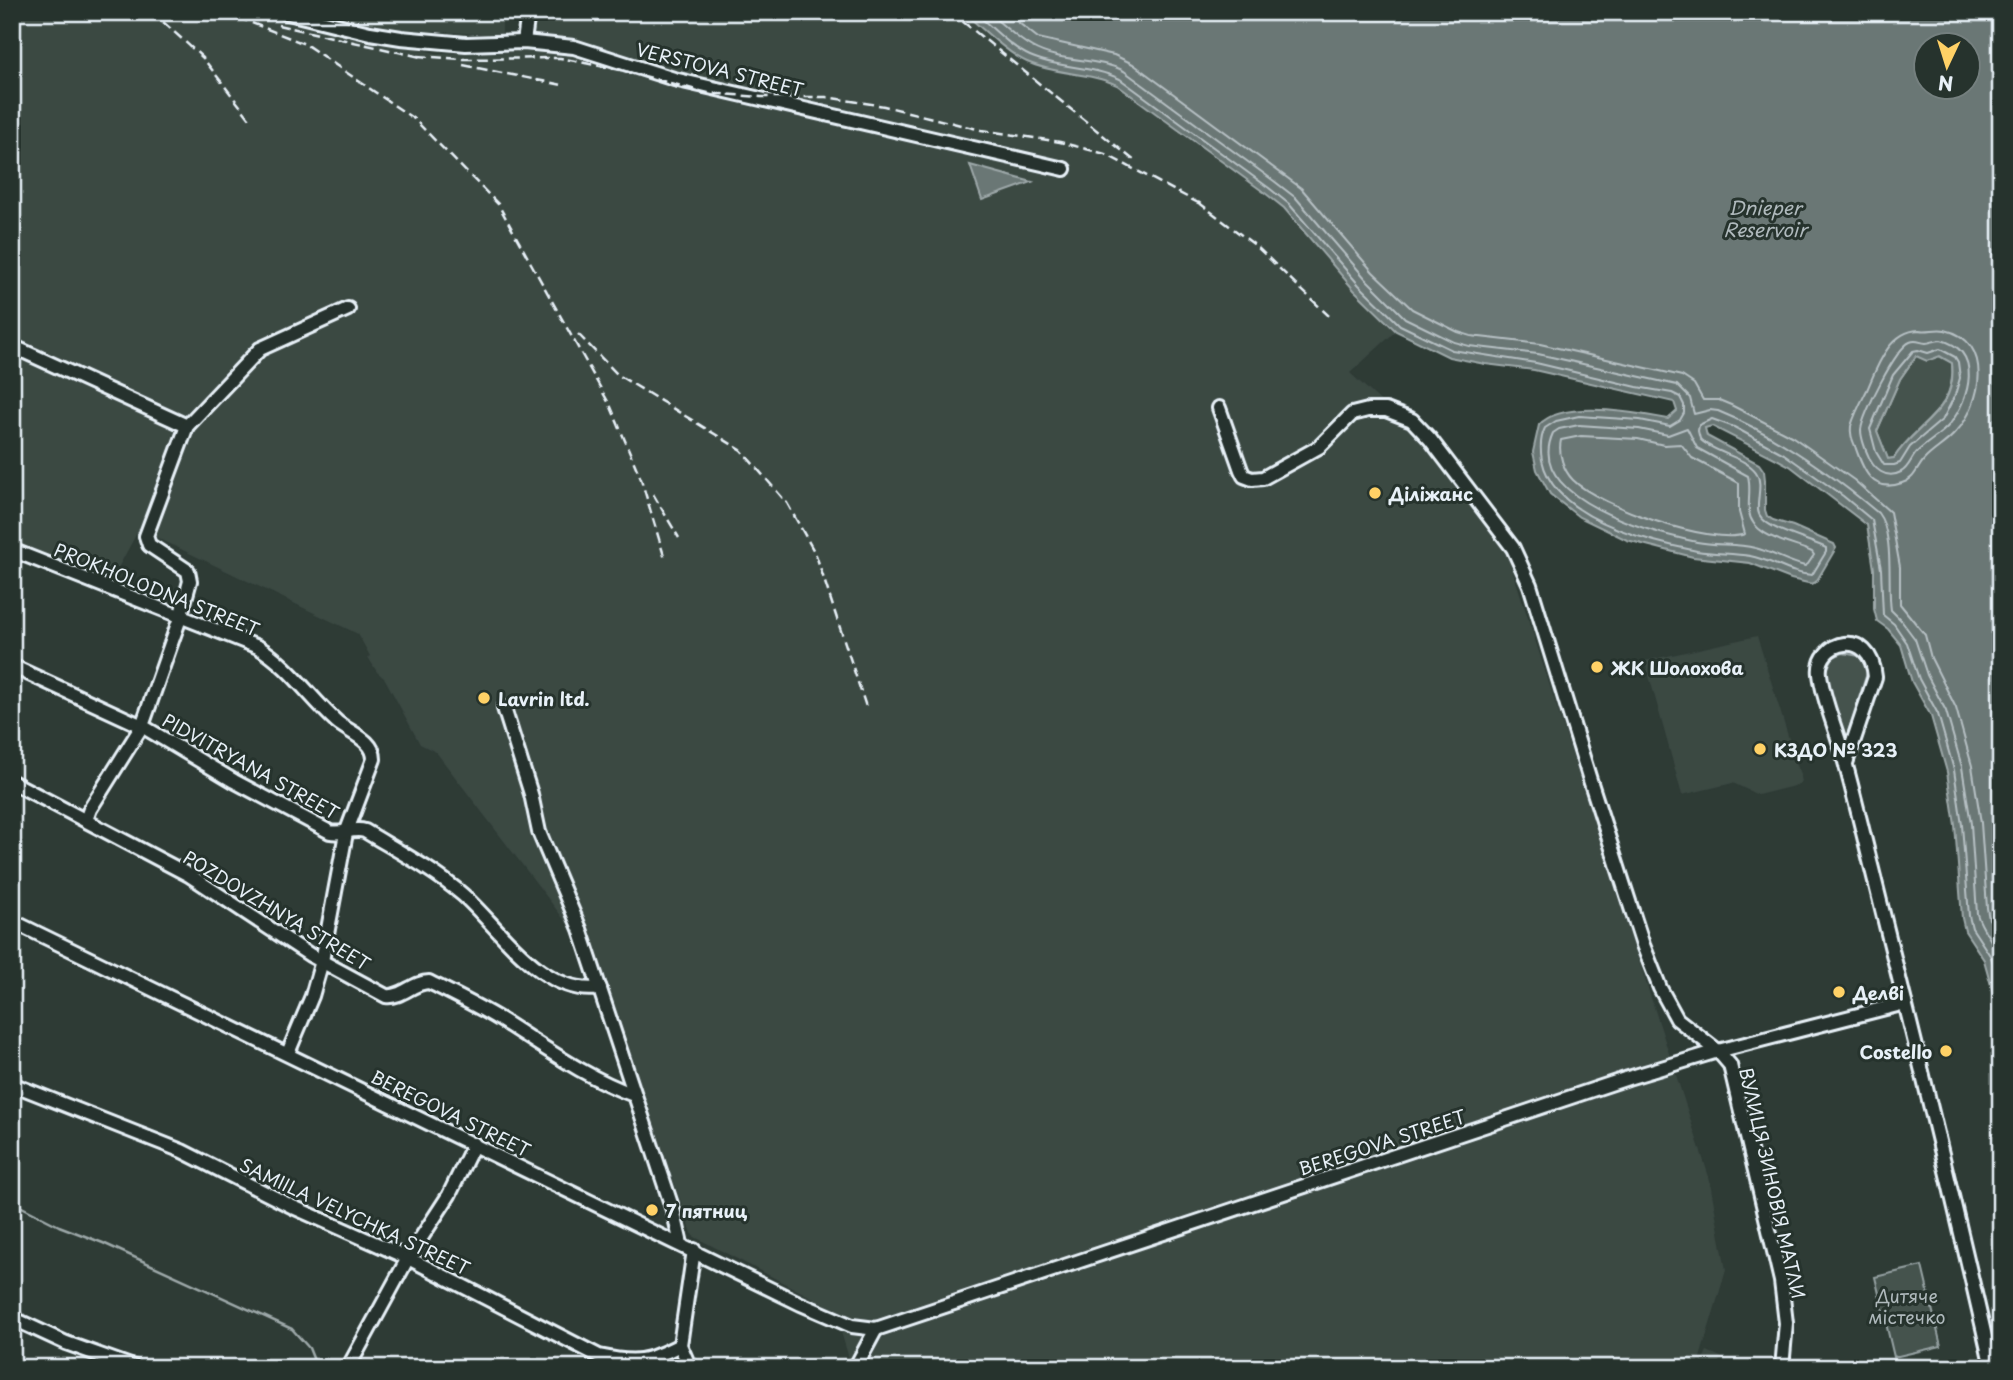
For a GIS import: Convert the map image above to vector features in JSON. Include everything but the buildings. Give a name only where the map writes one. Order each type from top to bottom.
[{"type":"street","name":"VERSTOVA STREET","points":[[284,12],[401,38],[466,44],[524,42],[574,47],[674,79],[1064,169]]},
{"type":"street","points":[[524,42],[528,12]]},
{"type":"street","points":[[86,820],[90,809],[142,726],[180,618],[190,576],[188,570],[149,545],[146,536],[187,426],[260,349],[348,309]]},
{"type":"street","points":[[12,346],[187,426]]},
{"type":"street","points":[[1219,408],[1241,470],[1244,476],[1252,479],[1263,478],[1296,462],[1319,447],[1352,414],[1368,410],[1386,410],[1412,420],[1447,460],[1513,548],[1530,585],[1643,945],[1660,988],[1677,1019],[1718,1051]]},
{"type":"street","name":"PROKHOLODNA STREET","points":[[12,550],[258,647],[274,656],[336,721],[368,743],[374,754],[346,833]]},
{"type":"street","points":[[1846,763],[1875,677],[1867,652],[1853,643],[1830,650],[1824,656],[1820,673],[1846,763],[1966,1250],[1992,1368]]},
{"type":"street","name":"PIDVITRYANA STREET","points":[[12,666],[142,726],[234,781],[330,832],[346,833],[356,829],[365,831],[437,875],[463,895],[520,954],[541,971],[562,983],[589,990],[600,988]]},
{"type":"street","points":[[504,708],[531,794],[539,832],[580,929],[674,1213],[681,1244]]},
{"type":"street","name":"POZDOVZHNYA STREET","points":[[12,782],[189,875],[322,961],[391,997],[421,982],[429,982],[498,1018],[564,1060],[634,1095]]},
{"type":"street","points":[[288,1053],[312,996],[322,961],[346,833]]},
{"type":"street","name":"BEREGOVA STREET","points":[[12,921],[831,1318],[852,1326],[876,1329],[1616,1083],[1718,1051],[1905,1003]]},
{"type":"street","name":"ВУЛИЦЯ ЗИНОВІЯ МАТЛИ","points":[[1718,1051],[1730,1065],[1781,1281],[1786,1323],[1782,1368]]},
{"type":"street","name":"SAMIILA VELYCHKA STREET","points":[[12,1084],[182,1152],[293,1207],[408,1258],[599,1356],[627,1362],[657,1357],[680,1345]]},
{"type":"street","points":[[348,1368],[408,1258],[449,1195],[474,1144]]},
{"type":"street","points":[[690,1368],[680,1345],[694,1250]]},
{"type":"street","points":[[12,1318],[66,1343],[136,1368]]},
{"type":"street","points":[[855,1368],[876,1329]]},
{"type":"shaded area","points":[[12,12],[258,12],[436,53],[517,52],[532,36],[535,12],[963,12],[1025,61],[1063,72],[1107,80],[1117,85],[1284,208],[1354,290],[1396,331],[1350,373],[1436,452],[1506,550],[1709,1177],[1726,1270],[1697,1368],[852,1368],[834,1309],[693,1236],[595,960],[436,752],[420,744],[385,679],[368,657],[370,656],[358,634],[139,529],[110,583],[12,546]]},
{"type":"shaded area","points":[[310,12],[502,12],[502,35],[381,29]]},
{"type":"shaded area","points":[[1757,636],[1802,781],[1798,785],[1758,795],[1733,783],[1682,795],[1645,661]]},
{"type":"shaded area","points":[[1707,1351],[1721,1357],[1718,1365],[1725,1368],[1699,1368]]},
{"type":"green space","points":[[1916,356],[1939,356],[1952,363],[1952,380],[1948,394],[1933,416],[1894,458],[1888,459],[1877,431],[1900,379]]},
{"type":"green space","points":[[1843,653],[1859,656],[1868,670],[1843,747],[1826,672],[1833,657]]},
{"type":"green space","name":"Дитяче містечко","points":[[1922,1266],[1941,1346],[1894,1357],[1875,1277]]},
{"type":"water","name":"Dnieper Reservoir","points":[[963,12],[2001,12],[2001,1021],[1984,960],[1965,931],[1962,918],[1955,825],[1947,772],[1931,716],[1912,682],[1901,645],[1888,629],[1877,621],[1874,609],[1874,569],[1867,525],[1790,466],[1712,426],[1705,428],[1707,436],[1759,464],[1764,471],[1767,516],[1834,544],[1836,548],[1816,582],[1812,584],[1791,579],[1750,563],[1693,557],[1627,540],[1579,517],[1550,494],[1537,470],[1533,452],[1539,425],[1564,412],[1582,410],[1620,411],[1668,419],[1677,411],[1674,402],[1534,370],[1449,357],[1396,331],[1354,290],[1284,208],[1117,85],[1038,66],[1019,58]],"holes":[[[1916,356],[1927,361],[1940,356],[1952,363],[1952,380],[1948,394],[1933,416],[1894,458],[1888,459],[1877,431],[1900,379]]]},
{"type":"water","points":[[970,165],[1032,182],[982,200]]},
{"type":"waterway","points":[[12,1202],[59,1226],[103,1243],[292,1329],[309,1348],[317,1368]]},
{"type":"railway","points":[[152,12],[203,58],[250,119]]},
{"type":"railway","points":[[224,12],[305,44],[414,119],[498,204],[611,407],[641,479],[665,559]]},
{"type":"railway","points":[[951,12],[1136,162]]},
{"type":"railway","points":[[278,25],[425,58]]},
{"type":"railway","points":[[418,56],[463,59],[560,58],[625,71],[708,93],[761,97],[826,97],[884,106],[981,130],[1060,142],[1105,154],[1204,206]]},
{"type":"railway","points":[[463,65],[562,85]]},
{"type":"railway","points":[[1198,202],[1256,246],[1329,316]]},
{"type":"railway","points":[[578,334],[618,375],[741,450],[787,503],[816,555],[867,710]]},
{"type":"railway","points":[[653,494],[679,538]]},
{"type":"place","name":"Діліжанс","points":[[1375,493]]},
{"type":"place","name":"ЖК Шолохова","points":[[1597,667]]},
{"type":"place","name":"Lavrin ltd.","points":[[484,698]]},
{"type":"place","name":"КЗДО № 323","points":[[1760,749]]},
{"type":"place","name":"Делві","points":[[1839,992]]},
{"type":"place","name":"Costello","points":[[1946,1051]]},
{"type":"place","name":"7 пятниц","points":[[652,1210]]}]
